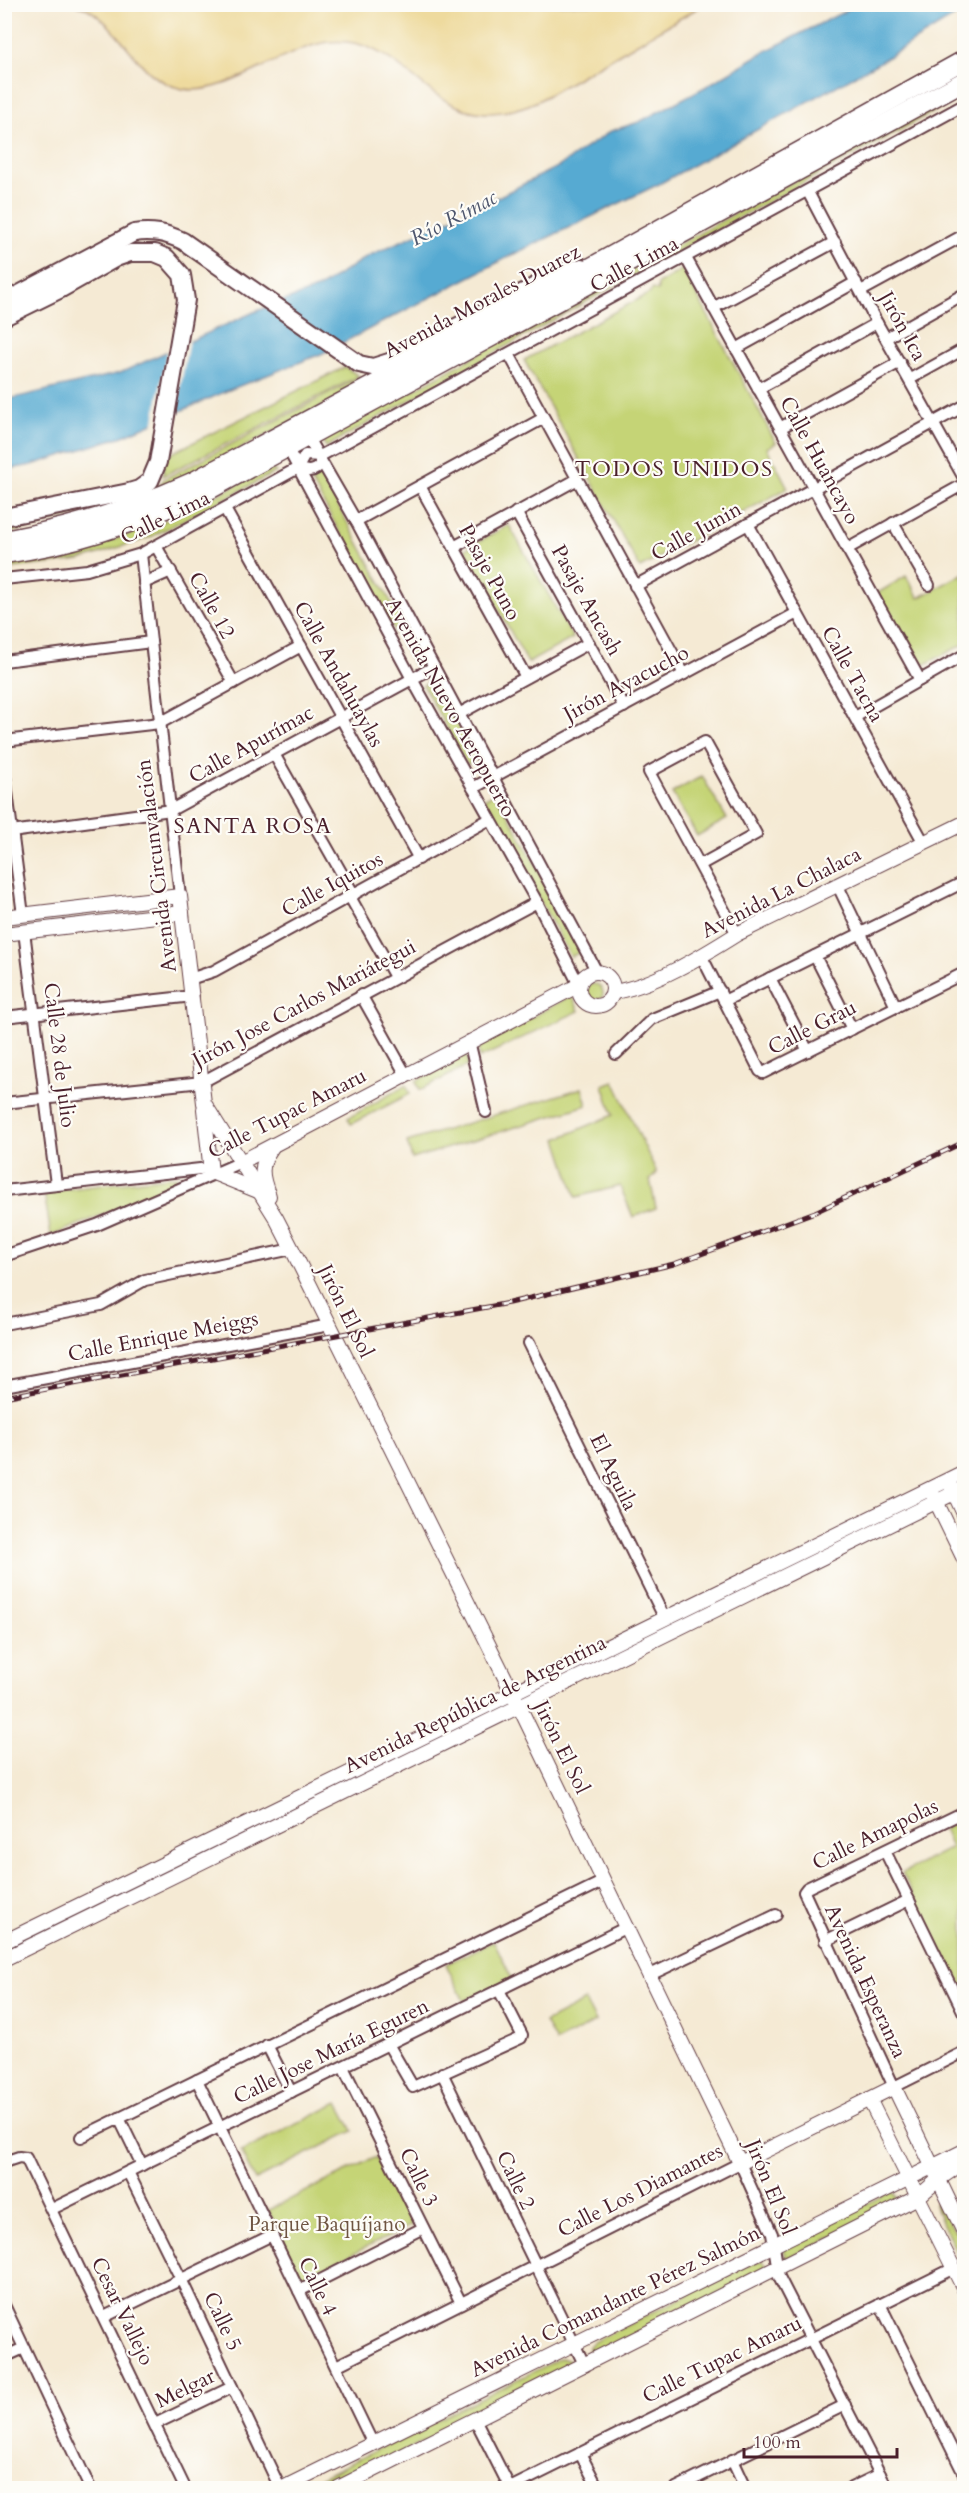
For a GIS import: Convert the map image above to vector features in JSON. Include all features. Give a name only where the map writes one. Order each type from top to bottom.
[{"type":"highway","name":"Avenida Morales Duarez","points":[[4,540],[81,524],[132,507],[181,486],[604,260],[964,60]]},
{"type":"highway","name":"Avenida Morales Duarez","points":[[4,554],[76,540],[148,517],[209,490],[964,81]]},
{"type":"main road","points":[[4,302],[134,233],[160,232],[183,241],[367,367],[381,366],[560,273],[604,260]]},
{"type":"main road","points":[[4,316],[130,253],[144,251],[167,258],[174,265],[184,283],[186,300],[162,439],[154,474],[150,481],[139,489],[4,518]]},
{"type":"main road","name":"Avenida La Chalaca","points":[[613,992],[634,989],[702,957],[737,934],[964,823]]},
{"type":"main road","points":[[4,917],[180,897]]},
{"type":"main road","name":"Avenida Circunvalación","points":[[180,897],[204,1102],[241,1162]]},
{"type":"main road","points":[[4,934],[182,913]]},
{"type":"main road","points":[[597,972],[608,976],[613,992],[608,1002],[593,1007],[581,999],[579,985],[586,975],[597,972]]},
{"type":"main road","name":"Calle Tupac Amaru","points":[[241,1162],[579,985]]},
{"type":"main road","points":[[204,1102],[212,1172],[258,1191]]},
{"type":"main road","name":"Jirón El Sol","points":[[273,1146],[266,1156],[261,1172],[276,1218]]},
{"type":"main road","name":"Jirón El Sol","points":[[241,1162],[276,1218],[330,1325],[627,1927],[740,2163]]},
{"type":"main road","name":"Avenida República de Argentina","points":[[4,1959],[519,1707],[933,1495],[948,1480],[964,1472]]},
{"type":"main road","points":[[948,1480],[959,1490],[964,1514]]},
{"type":"main road","name":"Avenida República de Argentina","points":[[4,1942],[665,1619],[933,1495],[959,1490]]},
{"type":"main road","points":[[933,1495],[964,1559]]},
{"type":"main road","points":[[894,2087],[964,2232]]},
{"type":"main road","name":"Calle Los Diamantes","points":[[740,2163],[894,2087]]},
{"type":"main road","points":[[869,2099],[964,2289]]},
{"type":"main road","name":"Avenida Comandante Pérez Salmón","points":[[338,2488],[476,2421],[918,2197],[935,2173],[964,2151]]},
{"type":"main road","name":"Avenida Comandante Pérez Salmón","points":[[282,2488],[909,2178],[935,2173],[964,2162]]},
{"type":"street","name":"Calle Lima","points":[[4,579],[87,570],[141,554],[298,468],[306,472],[313,471],[320,464],[320,456],[964,105]]},
{"type":"street","name":"Jirón Ica","points":[[808,192],[877,323],[963,472]]},
{"type":"street","points":[[736,349],[964,235]]},
{"type":"street","points":[[713,308],[835,242]]},
{"type":"street","name":"Calle Huancayo","points":[[686,258],[920,680]]},
{"type":"street","points":[[886,338],[964,294]]},
{"type":"street","points":[[758,389],[877,323]]},
{"type":"street","points":[[910,379],[964,349]]},
{"type":"street","points":[[509,354],[542,419],[684,674]]},
{"type":"street","points":[[780,428],[900,362]]},
{"type":"street","name":"Calle Junin","points":[[635,586],[964,406]]},
{"type":"street","points":[[356,521],[542,419]]},
{"type":"street","name":"Avenida Nuevo Aeropuerto","points":[[308,438],[356,521],[597,972]]},
{"type":"street","name":"Avenida Nuevo Aeropuerto","points":[[288,449],[412,679],[537,902],[579,985]]},
{"type":"street","points":[[454,547],[576,480]]},
{"type":"street","points":[[847,549],[964,484]]},
{"type":"street","name":"Pasaje Puno","points":[[420,486],[526,677]]},
{"type":"street","name":"Calle Andahuaylas","points":[[225,509],[419,859]]},
{"type":"street","name":"Pasaje Ancash","points":[[516,512],[624,707]]},
{"type":"street","points":[[893,523],[928,585]]},
{"type":"street","name":"Calle Tacna","points":[[748,524],[924,843]]},
{"type":"street","name":"Calle 12","points":[[156,546],[234,683]]},
{"type":"street","name":"Avenida Circunvalación","points":[[141,554],[180,897]]},
{"type":"street","points":[[144,582],[171,571]]},
{"type":"street","name":"Jirón Ayacucho","points":[[473,788],[797,613]]},
{"type":"street","points":[[4,661],[151,642]]},
{"type":"street","points":[[459,714],[589,643]]},
{"type":"street","points":[[4,741],[160,723],[301,646]]},
{"type":"street","points":[[855,717],[964,655]]},
{"type":"street","name":"Calle Apurímac","points":[[8,833],[171,810],[434,667]]},
{"type":"street","points":[[700,865],[756,834],[705,742],[650,772],[737,934]]},
{"type":"street","points":[[274,754],[395,977]]},
{"type":"street","points":[[4,769],[8,833],[23,915]]},
{"type":"street","name":"Calle Iquitos","points":[[190,979],[214,971],[490,819]]},
{"type":"street","points":[[616,1054],[652,1019],[770,978],[964,882]]},
{"type":"street","points":[[838,886],[859,934],[896,1007]]},
{"type":"street","name":"Jirón Jose Carlos Mariátegui","points":[[4,1103],[202,1082],[537,902]]},
{"type":"street","name":"Calle 28 de Julio","points":[[24,932],[56,1184]]},
{"type":"street","points":[[816,956],[852,1029]]},
{"type":"street","name":"Calle Grau","points":[[702,957],[760,1071],[768,1072],[964,973]]},
{"type":"street","points":[[770,978],[808,1051]]},
{"type":"street","points":[[361,995],[406,1075]]},
{"type":"street","points":[[4,1017],[193,996]]},
{"type":"street","points":[[469,1041],[486,1112]]},
{"type":"street","name":"Calle Tupac Amaru","points":[[4,1256],[97,1225],[212,1172],[241,1162]]},
{"type":"street","name":"Calle Tupac Amaru","points":[[4,1191],[56,1184],[212,1172]]},
{"type":"street","points":[[4,1324],[101,1305],[145,1280],[292,1249]]},
{"type":"street","name":"Calle Enrique Meiggs","points":[[4,1386],[330,1325]]},
{"type":"street","name":"El Aguila","points":[[529,1343],[665,1619]]},
{"type":"street","name":"Calle Amapolas","points":[[804,1892],[807,1888],[964,1812]]},
{"type":"street","points":[[885,1851],[964,2013]]},
{"type":"street","points":[[81,2138],[604,1881]]},
{"type":"street","name":"Avenida Esperanza","points":[[804,1892],[894,2087]]},
{"type":"street","points":[[825,1941],[909,1900]]},
{"type":"street","points":[[650,1975],[776,1915]]},
{"type":"street","name":"Calle Jose María Eguren","points":[[52,2209],[627,1927]]},
{"type":"street","points":[[388,2044],[411,2087],[522,2036],[499,1990]]},
{"type":"street","points":[[267,2045],[291,2092]]},
{"type":"street","name":"Calle Los Diamantes","points":[[894,2087],[964,2052]]},
{"type":"street","name":"Calle 3","points":[[343,2067],[461,2303]]},
{"type":"street","name":"Calle 2","points":[[442,2073],[585,2366]]},
{"type":"street","name":"Calle 4","points":[[196,2080],[373,2444]]},
{"type":"street","points":[[120,2118],[142,2165]]},
{"type":"street","name":"Cesar Vallejo","points":[[4,2162],[19,2157],[26,2158],[185,2488]]},
{"type":"street","name":"Calle Los Diamantes","points":[[336,2366],[740,2163]]},
{"type":"street","name":"Jirón El Sol","points":[[740,2163],[772,2234],[779,2277],[887,2488]]},
{"type":"street","name":"Calle 5","points":[[128,2172],[282,2488]]},
{"type":"street","points":[[299,2291],[423,2228]]},
{"type":"street","points":[[104,2317],[272,2235]]},
{"type":"street","name":"Calle Tupac Amaru","points":[[510,2488],[954,2268]]},
{"type":"street","points":[[880,2304],[964,2474]]},
{"type":"street","points":[[4,2305],[90,2488]]},
{"type":"street","points":[[4,2357],[24,2348]]},
{"type":"street","name":"Melgar","points":[[155,2424],[232,2387]]},
{"type":"street","points":[[678,2488],[845,2405]]},
{"type":"street","points":[[476,2421],[510,2488]]},
{"type":"street","points":[[580,2453],[598,2488]]},
{"type":"street","points":[[732,2460],[745,2488]]},
{"type":"street","points":[[851,2488],[880,2474]]},
{"type":"green space","points":[[964,88],[964,95],[326,447],[322,440]]},
{"type":"green space","points":[[683,269],[776,443],[767,448],[788,488],[640,568],[524,360],[650,293],[652,289],[658,291],[658,284]]},
{"type":"green space","points":[[345,367],[359,376],[163,476],[166,456]]},
{"type":"green space","points":[[357,379],[369,382],[153,494],[164,479]]},
{"type":"green space","points":[[270,467],[276,472],[151,537],[80,560],[5,569],[4,562],[86,547],[145,529],[191,509]]},
{"type":"green space","points":[[319,471],[422,658],[413,664],[309,477]]},
{"type":"green space","points":[[108,506],[5,534],[4,527]]},
{"type":"green space","points":[[509,525],[573,638],[528,663],[465,549]]},
{"type":"green space","points":[[964,573],[964,644],[918,668],[876,594],[906,576],[919,598]]},
{"type":"green space","points":[[434,679],[477,759],[467,765],[423,685]]},
{"type":"green space","points":[[702,776],[727,819],[697,836],[672,793]]},
{"type":"green space","points":[[496,792],[583,950],[571,957],[484,799]]},
{"type":"green space","points":[[594,984],[600,987],[603,993],[600,999],[594,1002],[588,999],[585,993],[588,987]]},
{"type":"green space","points":[[572,995],[579,1011],[480,1058],[478,1047]]},
{"type":"green space","points":[[466,1054],[469,1065],[420,1090],[416,1081]]},
{"type":"green space","points":[[614,1081],[657,1173],[650,1180],[656,1208],[633,1217],[620,1186],[576,1197],[557,1139],[613,1115],[603,1085]]},
{"type":"green space","points":[[406,1085],[410,1094],[351,1124],[348,1118]]},
{"type":"green space","points":[[582,1088],[587,1105],[412,1159],[407,1142]]},
{"type":"green space","points":[[176,1176],[177,1184],[51,1236],[44,1192]]},
{"type":"green space","points":[[964,1818],[964,1996],[902,1873],[951,1848],[943,1829]]},
{"type":"green space","points":[[494,1941],[512,1979],[464,2001],[446,1964]]},
{"type":"green space","points":[[585,2001],[596,2022],[556,2042],[545,2022]]},
{"type":"green space","points":[[338,2103],[353,2131],[255,2180],[241,2152]]},
{"type":"green space","name":"Parque Baquíjano","points":[[376,2157],[412,2225],[302,2279],[268,2210]]},
{"type":"green space","points":[[892,2191],[900,2204],[787,2259],[782,2246]]},
{"type":"green space","points":[[939,2202],[964,2249],[964,2267],[937,2212],[935,2203]]},
{"type":"green space","points":[[762,2260],[767,2265],[767,2271],[590,2355],[588,2348],[593,2342]]},
{"type":"green space","points":[[561,2358],[568,2359],[572,2364],[334,2488],[300,2488]]},
{"type":"sand","points":[[76,5],[703,5],[538,101],[502,112],[472,111],[447,101],[382,54],[358,44],[329,42],[312,46],[218,86],[183,89],[170,85],[149,72],[97,15]]},
{"type":"water","points":[[857,5],[964,5],[964,11],[878,63],[659,184],[514,254],[321,354],[229,390],[123,436],[32,465],[5,470],[5,400],[120,373],[254,312],[319,288],[366,257],[492,200],[559,166],[611,131],[639,122],[762,53]]},
{"type":"pier","points":[[189,340],[175,417],[153,426],[167,350]]},
{"type":"railway","points":[[4,1397],[509,1303],[674,1264],[815,1212],[964,1142]]},
{"type":"district","name":"TODOS UNIDOS","points":[[674,468]]},
{"type":"district","name":"SANTA ROSA","points":[[253,825]]},
{"type":"water label","name":"Río Rímac","points":[[453,217]]}]
